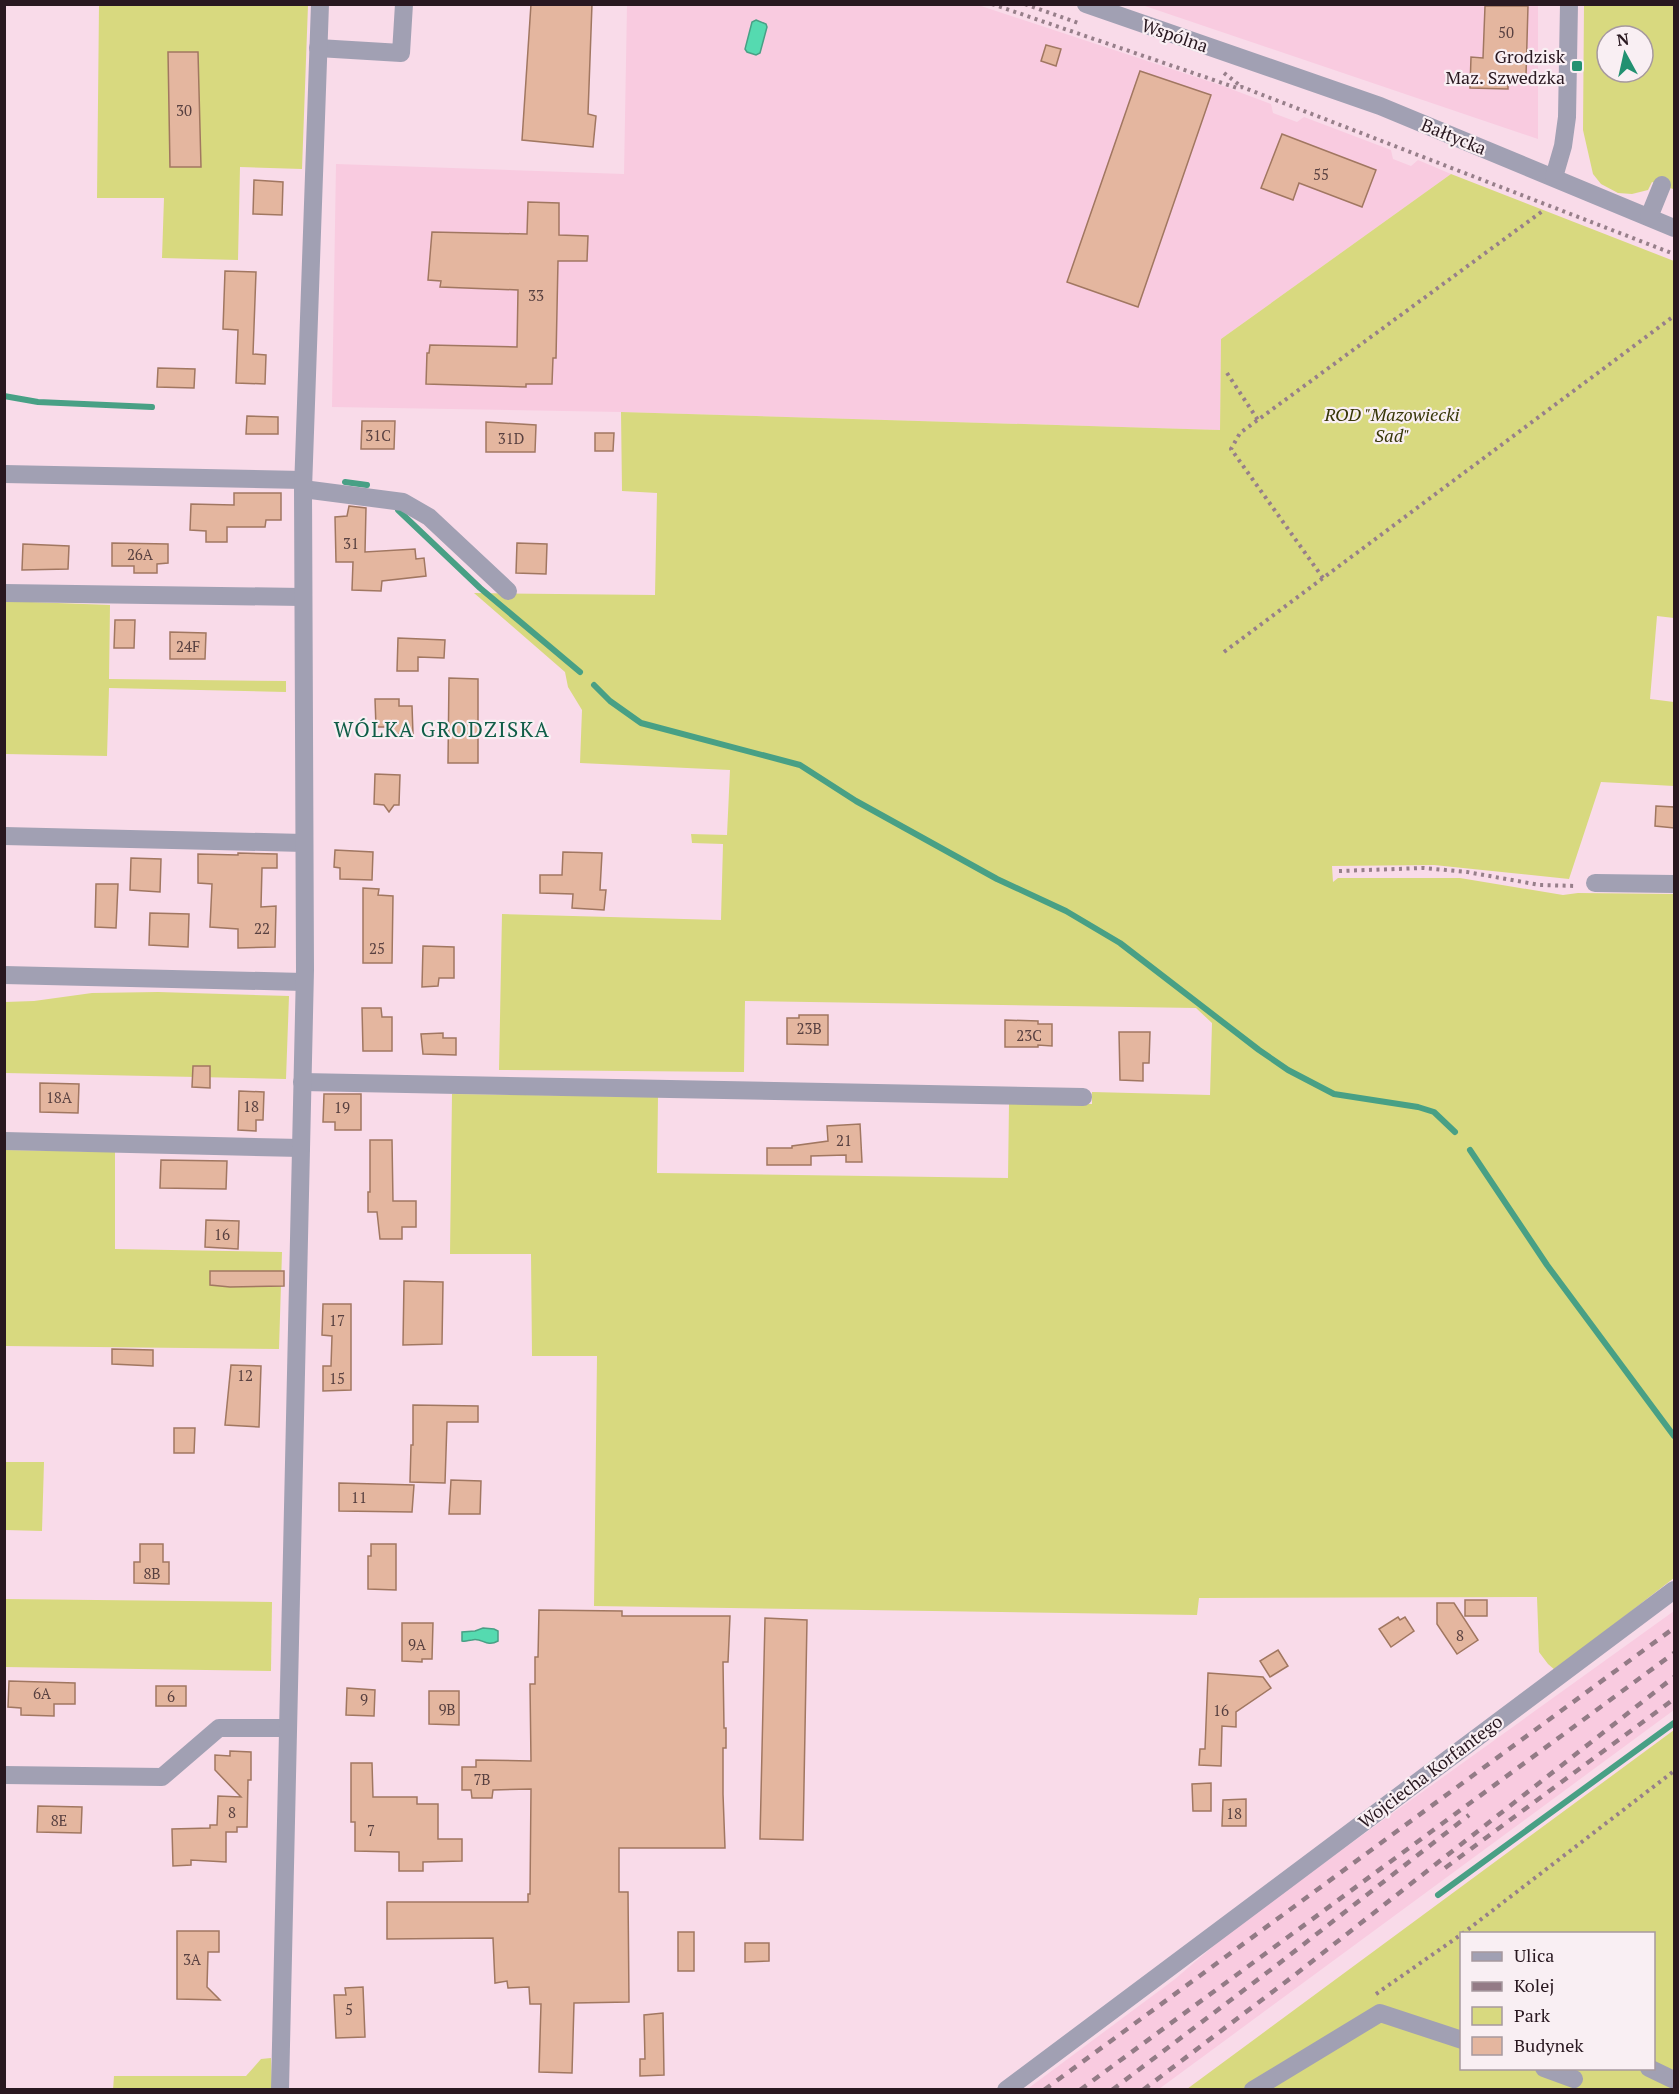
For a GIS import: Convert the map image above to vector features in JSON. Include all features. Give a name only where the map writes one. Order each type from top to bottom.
[{"type":"street","points":[[280,2090],[304,982],[303,484],[320,4]]},
{"type":"street","points":[[318,48],[401,53],[404,4]]},
{"type":"street","name":"Wspólna","points":[[1086,4],[1230,53]]},
{"type":"street","points":[[1554,177],[1566,130],[1569,4]]},
{"type":"street","name":"Bałtycka","points":[[1230,53],[1380,106],[1674,228]]},
{"type":"street","points":[[1649,217],[1662,185]]},
{"type":"street","points":[[4,474],[303,484],[403,502],[429,517],[508,591]]},
{"type":"street","points":[[4,593],[302,597]]},
{"type":"street","points":[[4,836],[304,843]]},
{"type":"street","points":[[1595,883],[1674,884]]},
{"type":"street","points":[[4,975],[304,982]]},
{"type":"street","points":[[302,1082],[1083,1097]]},
{"type":"street","points":[[4,1141],[301,1148]]},
{"type":"street","name":"Wojciecha Korfantego","points":[[1006,2090],[1186,1953],[1674,1590]]},
{"type":"street","points":[[4,1775],[162,1777],[219,1728],[288,1728]]},
{"type":"street","points":[[1253,2090],[1380,2013],[1460,2040]]},
{"type":"street","points":[[1549,2070],[1574,2079]]},
{"type":"street","points":[[1653,2070],[1674,2080]]},
{"type":"path","points":[[992,4],[1237,88],[1242,87],[1674,254]]},
{"type":"path","points":[[1323,578],[1231,448],[1240,433],[1544,210]]},
{"type":"path","points":[[1224,652],[1674,316]]},
{"type":"path","points":[[1227,373],[1258,420]]},
{"type":"path","points":[[1339,871],[1425,868],[1467,872],[1540,885],[1578,886],[1595,883]]},
{"type":"path","points":[[1465,1932],[1674,1771]]},
{"type":"path","points":[[1374,1997],[1460,1935]]},
{"type":"shaded area","points":[[627,5],[978,5],[1223,86],[1271,104],[1273,113],[1297,122],[1304,117],[1391,150],[1393,159],[1411,166],[1418,160],[1451,174],[1221,339],[1220,430],[621,412],[332,407],[336,164],[624,174]]},
{"type":"shaded area","points":[[1142,5],[1538,5],[1538,139]]},
{"type":"shaded area","points":[[756,20],[766,24],[767,27],[760,53],[756,55],[745,49],[752,22]]},
{"type":"shaded area","points":[[1674,1611],[1674,1710],[1159,2089],[1026,2090],[1175,1979],[1231,1931]]},
{"type":"shaded area","points":[[483,1628],[498,1631],[498,1641],[490,1643],[475,1639],[462,1641],[462,1632]]},
{"type":"green space","points":[[99,5],[308,5],[302,169],[240,167],[238,260],[162,258],[164,198],[97,198]]},
{"type":"green space","points":[[1584,5],[1674,5],[1674,205],[1673,189],[1652,182],[1648,190],[1632,194],[1618,193],[1601,184],[1593,174],[1583,130]]},
{"type":"green space","name":"ROD \"Mazowiecki Sad\"","points":[[1451,174],[1674,261],[1674,618],[1657,616],[1650,699],[1674,702],[1674,786],[1601,782],[1569,879],[1434,865],[1332,866],[1333,882],[1338,878],[1460,878],[1563,895],[1578,893],[1674,894],[1674,1578],[1555,1670],[1539,1652],[1537,1597],[1199,1598],[1197,1615],[594,1606],[597,1356],[532,1356],[531,1254],[450,1254],[452,1094],[658,1097],[657,1173],[1008,1178],[1009,1104],[1092,1104],[1092,1092],[1210,1095],[1212,1023],[1196,1008],[745,1001],[744,1072],[499,1070],[502,914],[721,920],[723,844],[692,843],[691,834],[727,835],[730,770],[580,763],[582,710],[568,687],[565,672],[474,593],[655,595],[657,493],[622,491],[621,412],[1220,430],[1221,339]]},
{"type":"green space","points":[[5,601],[110,605],[109,679],[286,681],[286,692],[109,688],[107,756],[5,754]]},
{"type":"green space","points":[[158,992],[289,996],[286,1079],[5,1073],[5,1002],[34,1001],[92,993]]},
{"type":"green space","points":[[5,1150],[115,1152],[115,1249],[282,1252],[279,1349],[5,1346]]},
{"type":"green space","points":[[5,1462],[44,1462],[42,1531],[5,1530]]},
{"type":"green space","points":[[5,1599],[272,1602],[271,1671],[5,1667]]},
{"type":"green space","points":[[1674,1730],[1674,2089],[1187,2089]]},
{"type":"green space","points":[[271,2058],[272,2089],[113,2090],[114,2076],[246,2076],[261,2059]]},
{"type":"building","points":[[531,4],[592,4],[588,114],[596,116],[593,147],[522,140]]},
{"type":"building","points":[[1485,6],[1528,6],[1526,76],[1508,76],[1508,89],[1470,88],[1471,57],[1483,58]]},
{"type":"building","points":[[1046,45],[1061,49],[1056,66],[1041,61]]},
{"type":"building","points":[[168,52],[198,52],[201,167],[170,167]]},
{"type":"building","points":[[1140,71],[1211,95],[1138,307],[1067,282]]},
{"type":"building","points":[[1282,134],[1376,170],[1362,207],[1299,183],[1293,200],[1261,188]]},
{"type":"building","points":[[254,180],[283,182],[282,215],[253,214]]},
{"type":"building","points":[[528,202],[559,203],[559,235],[588,236],[587,261],[558,261],[556,358],[553,358],[552,384],[526,384],[526,387],[426,384],[427,353],[429,353],[430,345],[517,347],[518,290],[440,287],[441,281],[428,280],[432,232],[527,234]]},
{"type":"building","points":[[225,271],[256,272],[253,354],[266,355],[265,384],[236,383],[238,330],[223,329]]},
{"type":"building","points":[[158,368],[195,369],[194,388],[157,387]]},
{"type":"building","points":[[247,416],[278,417],[278,434],[246,434]]},
{"type":"building","points":[[362,421],[395,421],[394,449],[361,449]]},
{"type":"building","points":[[486,422],[536,425],[535,452],[486,452]]},
{"type":"building","points":[[595,433],[614,433],[613,451],[595,451]]},
{"type":"building","points":[[234,493],[281,493],[281,520],[266,520],[265,527],[227,527],[227,542],[206,542],[206,531],[190,530],[191,504],[234,505]]},
{"type":"building","points":[[349,506],[366,508],[365,552],[415,549],[416,559],[424,558],[426,576],[382,581],[381,591],[352,590],[353,562],[336,562],[335,517],[347,516]]},
{"type":"building","points":[[112,543],[168,544],[168,563],[157,564],[157,573],[134,573],[134,566],[112,566]]},
{"type":"building","points":[[517,543],[547,544],[546,574],[516,573]]},
{"type":"building","points":[[23,544],[69,546],[68,569],[22,570]]},
{"type":"building","points":[[115,620],[135,620],[134,648],[114,648]]},
{"type":"building","points":[[170,632],[206,633],[205,659],[170,659]]},
{"type":"building","points":[[398,638],[445,640],[444,658],[418,657],[418,671],[397,671]]},
{"type":"building","points":[[449,678],[478,679],[478,763],[448,763]]},
{"type":"building","points":[[375,699],[399,699],[399,706],[412,706],[413,734],[389,734],[388,727],[376,727]]},
{"type":"building","points":[[375,774],[400,775],[399,805],[394,805],[389,812],[384,805],[374,804]]},
{"type":"building","points":[[1656,806],[1674,807],[1674,828],[1655,826]]},
{"type":"building","points":[[335,850],[373,852],[372,880],[340,879],[340,868],[334,867]]},
{"type":"building","points":[[563,852],[602,853],[600,890],[606,890],[604,910],[572,908],[573,894],[540,893],[540,875],[562,875]]},
{"type":"building","points":[[238,853],[277,854],[277,868],[262,868],[261,907],[276,906],[275,947],[238,948],[238,929],[210,927],[212,884],[198,883],[198,854],[238,855]]},
{"type":"building","points":[[131,858],[161,859],[160,892],[130,890]]},
{"type":"building","points":[[96,884],[118,884],[116,928],[95,927]]},
{"type":"building","points":[[363,888],[379,889],[378,895],[393,896],[392,963],[363,963]]},
{"type":"building","points":[[150,913],[189,914],[188,947],[149,945]]},
{"type":"building","points":[[423,946],[454,947],[454,978],[439,978],[438,986],[422,987]]},
{"type":"building","points":[[362,1008],[381,1008],[382,1017],[392,1017],[392,1051],[363,1051]]},
{"type":"building","points":[[799,1015],[828,1015],[828,1045],[787,1044],[787,1018],[799,1018]]},
{"type":"building","points":[[1005,1020],[1038,1021],[1038,1024],[1052,1024],[1052,1046],[1005,1047]]},
{"type":"building","points":[[1119,1032],[1150,1032],[1149,1063],[1143,1063],[1143,1081],[1120,1080]]},
{"type":"building","points":[[443,1033],[443,1038],[456,1038],[456,1055],[423,1054],[421,1034]]},
{"type":"building","points":[[193,1066],[210,1066],[210,1088],[192,1087]]},
{"type":"building","points":[[40,1083],[79,1084],[78,1113],[40,1112]]},
{"type":"building","points":[[239,1091],[264,1092],[263,1120],[256,1120],[256,1131],[238,1130]]},
{"type":"building","points":[[324,1094],[361,1094],[361,1130],[335,1130],[335,1122],[323,1122]]},
{"type":"building","points":[[860,1124],[862,1162],[846,1162],[846,1155],[811,1156],[811,1165],[767,1165],[767,1148],[792,1148],[792,1146],[828,1141],[827,1126]]},
{"type":"building","points":[[370,1140],[392,1140],[393,1201],[416,1201],[416,1227],[402,1227],[402,1239],[380,1239],[377,1212],[368,1212]]},
{"type":"building","points":[[161,1160],[227,1161],[226,1189],[160,1188]]},
{"type":"building","points":[[206,1220],[239,1221],[238,1249],[205,1247]]},
{"type":"building","points":[[210,1271],[284,1271],[284,1286],[210,1285]]},
{"type":"building","points":[[404,1281],[443,1282],[442,1344],[403,1345]]},
{"type":"building","points":[[323,1304],[351,1304],[351,1390],[323,1391],[323,1366],[331,1366],[332,1336],[322,1335]]},
{"type":"building","points":[[112,1349],[153,1350],[153,1366],[112,1364]]},
{"type":"building","points":[[231,1365],[261,1366],[259,1427],[225,1425]]},
{"type":"building","points":[[413,1405],[478,1406],[478,1422],[447,1422],[445,1483],[410,1482]]},
{"type":"building","points":[[174,1428],[195,1428],[194,1453],[174,1453]]},
{"type":"building","points":[[451,1480],[481,1481],[480,1514],[449,1514]]},
{"type":"building","points":[[339,1483],[414,1485],[412,1512],[339,1511]]},
{"type":"building","points":[[140,1544],[163,1544],[163,1562],[169,1562],[169,1584],[134,1583],[134,1562],[140,1562]]},
{"type":"building","points":[[371,1544],[396,1544],[396,1590],[368,1589],[368,1556],[371,1556]]},
{"type":"building","points":[[1465,1600],[1487,1600],[1487,1616],[1465,1616]]},
{"type":"building","points":[[1437,1603],[1454,1603],[1478,1640],[1457,1654],[1437,1624]]},
{"type":"building","points":[[539,1610],[622,1611],[622,1616],[730,1616],[728,1662],[723,1662],[724,1728],[726,1728],[726,1748],[723,1748],[725,1848],[619,1848],[619,1892],[628,1892],[629,2002],[574,2003],[572,2073],[539,2072],[541,2004],[530,2004],[529,1987],[508,1988],[507,1981],[495,1983],[493,1938],[387,1939],[387,1902],[528,1902],[531,1789],[493,1790],[492,1798],[472,1798],[471,1790],[462,1790],[462,1767],[476,1767],[476,1760],[531,1761],[530,1684],[535,1684]]},
{"type":"building","points":[[1398,1617],[1400,1620],[1405,1617],[1414,1631],[1391,1647],[1379,1629]]},
{"type":"building","points":[[765,1618],[807,1620],[803,1840],[760,1839]]},
{"type":"building","points":[[402,1623],[433,1623],[432,1659],[422,1659],[422,1662],[402,1661]]},
{"type":"building","points":[[1278,1650],[1288,1666],[1270,1677],[1260,1661]]},
{"type":"building","points":[[1208,1673],[1263,1677],[1271,1688],[1236,1712],[1236,1727],[1222,1726],[1221,1766],[1199,1765],[1200,1749],[1205,1749]]},
{"type":"building","points":[[9,1681],[75,1683],[75,1704],[54,1704],[54,1716],[21,1715],[21,1708],[8,1707]]},
{"type":"building","points":[[156,1686],[186,1686],[186,1706],[156,1706]]},
{"type":"building","points":[[347,1688],[375,1690],[374,1716],[346,1715]]},
{"type":"building","points":[[429,1691],[459,1691],[459,1725],[429,1724]]},
{"type":"building","points":[[230,1751],[251,1752],[247,1827],[237,1827],[237,1832],[226,1832],[226,1862],[191,1860],[191,1865],[173,1866],[172,1829],[210,1828],[210,1825],[217,1825],[218,1796],[241,1797],[215,1770],[215,1755],[230,1756]]},
{"type":"building","points":[[351,1763],[372,1763],[373,1797],[417,1797],[417,1804],[438,1804],[438,1839],[462,1839],[462,1861],[423,1862],[423,1871],[399,1871],[399,1852],[355,1851],[355,1822],[351,1822]]},
{"type":"building","points":[[1211,1783],[1211,1811],[1193,1811],[1192,1784]]},
{"type":"building","points":[[1246,1799],[1246,1826],[1222,1826],[1223,1800]]},
{"type":"building","points":[[38,1806],[82,1807],[81,1833],[37,1832]]},
{"type":"building","points":[[177,1931],[219,1931],[219,1952],[208,1952],[207,1987],[220,2000],[177,1999]]},
{"type":"building","points":[[678,1932],[694,1932],[694,1971],[678,1971]]},
{"type":"building","points":[[745,1943],[769,1943],[769,1961],[745,1962]]},
{"type":"building","points":[[363,1987],[365,2037],[336,2038],[334,1995],[346,1995],[345,1988]]},
{"type":"building","points":[[663,2013],[664,2075],[640,2076],[640,2059],[645,2059],[644,2015]]},
{"type":"waterway","points":[[4,396],[38,402],[152,407]]},
{"type":"waterway","points":[[345,482],[367,485]]},
{"type":"waterway","points":[[398,510],[480,588],[580,672]]},
{"type":"waterway","points":[[594,685],[610,701],[641,723],[800,765],[856,801],[997,879],[1066,911],[1120,943],[1288,1070],[1334,1094],[1418,1107],[1434,1112],[1455,1132]]},
{"type":"waterway","points":[[1470,1150],[1547,1265],[1674,1436]]},
{"type":"waterway","points":[[1438,1895],[1674,1723]]},
{"type":"railway","points":[[1044,2090],[1674,1628]]},
{"type":"railway","points":[[1080,2090],[1674,1653]]},
{"type":"railway","points":[[1143,2090],[1296,1974],[1674,1677]]},
{"type":"railway","points":[[1445,1868],[1674,1699]]},
{"type":"railway","points":[[1112,2090],[1469,1815]]},
{"type":"place","name":"Grodzisk Maz. Szwedzka","points":[[1577,66]]},
{"type":"district","name":"WÓLKA GRODZISKA","points":[[442,729]]}]
